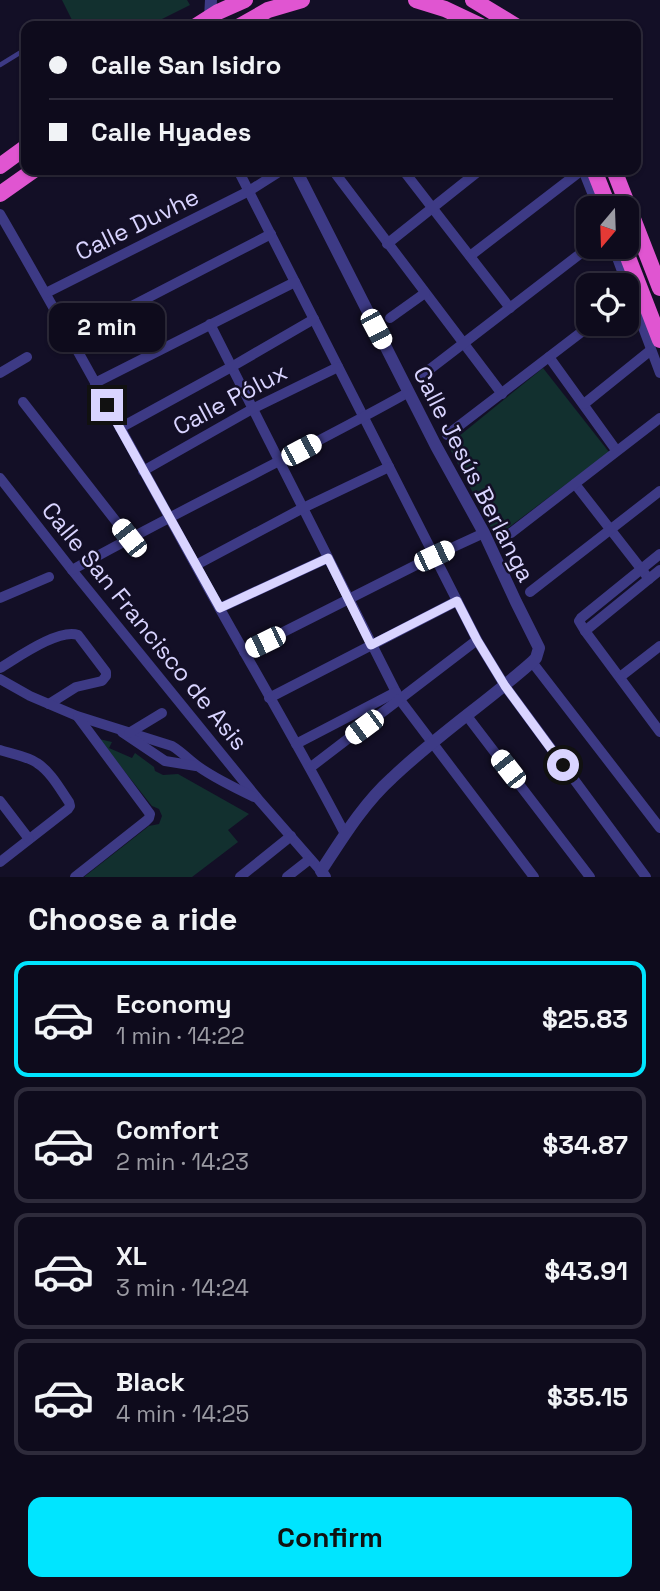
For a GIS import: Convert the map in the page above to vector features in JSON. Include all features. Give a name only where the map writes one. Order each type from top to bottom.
[{"type":"highway","points":[[204,21],[223,4],[244,0]]},
{"type":"highway","points":[[249,21],[268,10],[302,0]]},
{"type":"highway","points":[[416,0],[470,21]]},
{"type":"highway","points":[[473,0],[508,21]]},
{"type":"highway","points":[[0,166],[21,151]]},
{"type":"highway","points":[[0,194],[27,175]]},
{"type":"highway","points":[[596,175],[604,196]]},
{"type":"highway","points":[[616,175],[660,288]]},
{"type":"highway","points":[[628,259],[655,345]]},
{"type":"street","points":[[203,21],[211,0]]},
{"type":"street","points":[[241,175],[477,640],[505,686],[646,877]]},
{"type":"street","name":"Calle Duvhe","points":[[46,293],[249,191],[274,175]]},
{"type":"street","name":"Calle Jesús Berlanga","points":[[299,175],[484,533],[539,648],[533,662]]},
{"type":"street","points":[[336,175],[502,394]]},
{"type":"street","points":[[407,175],[510,308]]},
{"type":"street","points":[[387,244],[474,175]]},
{"type":"street","points":[[470,256],[576,175]]},
{"type":"street","points":[[585,175],[593,196]]},
{"type":"street","points":[[0,214],[269,698],[311,767],[345,834]]},
{"type":"street","points":[[70,338],[271,234]]},
{"type":"street","points":[[421,376],[576,257]]},
{"type":"street","points":[[95,383],[295,282]]},
{"type":"street","points":[[390,318],[425,293]]},
{"type":"street","points":[[639,314],[655,345],[660,373]]},
{"type":"street","points":[[120,428],[314,319]]},
{"type":"street","points":[[211,324],[398,696],[534,877]]},
{"type":"street","points":[[447,435],[576,336]]},
{"type":"street","points":[[584,404],[655,345]]},
{"type":"street","points":[[0,373],[27,357]]},
{"type":"street","points":[[549,357],[616,450]]},
{"type":"street","name":"Calle Pólux","points":[[144,471],[254,408],[338,366]]},
{"type":"street","points":[[72,570],[409,392]]},
{"type":"street","points":[[23,402],[129,538]]},
{"type":"street","points":[[511,533],[660,418]]},
{"type":"street","points":[[196,565],[303,508],[389,467]]},
{"type":"street","name":"Calle San Francisco de Asis","points":[[0,478],[258,799],[323,874]]},
{"type":"street","points":[[575,484],[649,579]]},
{"type":"street","points":[[530,592],[660,491]]},
{"type":"street","points":[[244,652],[484,533]]},
{"type":"street","points":[[659,727],[579,624],[581,618],[660,554]]},
{"type":"street","points":[[220,608],[328,558]]},
{"type":"street","points":[[585,631],[660,570]]},
{"type":"street","points":[[0,598],[49,577]]},
{"type":"street","points":[[269,698],[457,601]]},
{"type":"street","points":[[0,668],[50,640],[69,633],[78,635],[106,672],[106,676],[102,681],[76,687],[49,704]]},
{"type":"street","points":[[311,767],[398,696],[477,640]]},
{"type":"street","points":[[620,677],[660,646]]},
{"type":"street","points":[[323,874],[345,834],[375,795],[433,742],[533,662],[660,828]]},
{"type":"street","points":[[0,679],[30,696],[77,716],[172,746],[183,752],[196,766],[229,786],[258,799]]},
{"type":"street","points":[[296,744],[398,696]]},
{"type":"street","points":[[125,732],[162,713]]},
{"type":"street","points":[[75,877],[146,821],[150,814],[77,716]]},
{"type":"street","points":[[467,716],[590,877]]},
{"type":"street","points":[[125,732],[165,761],[196,766]]},
{"type":"street","points":[[0,750],[39,764],[70,806],[0,862]]},
{"type":"street","points":[[0,801],[29,839]]},
{"type":"street","points":[[240,877],[291,836]]},
{"type":"street","points":[[287,877],[310,859]]},
{"type":"lane","points":[[0,65],[21,52]]},
{"type":"green space","points":[[62,0],[187,0],[190,5],[158,21],[72,21]]},
{"type":"green space","points":[[543,368],[609,452],[496,537],[448,445]]},
{"type":"green space","points":[[99,739],[112,742],[109,748],[132,758],[135,753],[163,775],[178,774],[249,814],[228,830],[238,842],[192,877],[84,877],[149,826],[159,824],[162,816],[159,809],[152,806]]},
{"type":"route","points":[[107,405],[220,608],[328,558],[371,645],[457,601],[505,686],[563,765]]}]
